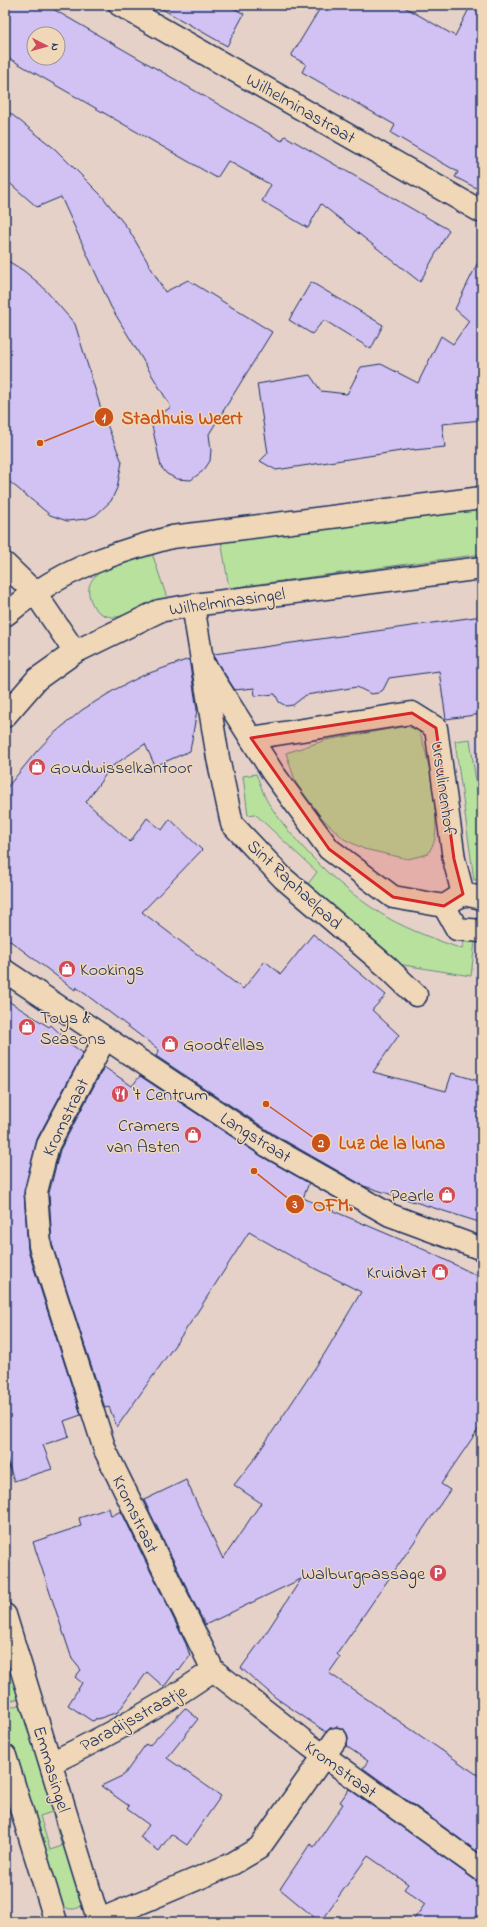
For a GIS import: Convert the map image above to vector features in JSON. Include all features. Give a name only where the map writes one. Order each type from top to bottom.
[{"type":"street","name":"Wilhelminastraat","points":[[120,5],[482,212]]},
{"type":"street","points":[[5,615],[35,593],[69,573],[124,550],[172,537],[482,498]]},
{"type":"street","points":[[5,564],[35,593],[75,652]]},
{"type":"street","name":"Wilhelminasingel","points":[[5,716],[37,679],[75,652],[159,611],[193,605],[482,568]]},
{"type":"street","name":"Sint Raphaelpad","points":[[193,605],[218,758],[232,824],[283,878],[387,967],[416,995]]},
{"type":"street","points":[[202,662],[273,773],[329,849],[393,897],[444,906],[457,929],[482,931]]},
{"type":"street","name":"Ursulinenhof","points":[[251,738],[412,713],[436,728],[454,859],[472,896],[444,906]]},
{"type":"street","name":"Langstraat","points":[[5,971],[268,1146],[384,1211],[482,1249]]},
{"type":"street","name":"Kromstraat","points":[[105,1038],[48,1145],[36,1192],[40,1246],[104,1450],[213,1670],[324,1757],[482,1870]]},
{"type":"street","name":"Emmasingel","points":[[5,1615],[9,1646],[51,1763],[97,1922]]},
{"type":"street","name":"Paradijsstraatje","points":[[51,1763],[112,1733],[183,1691],[213,1670]]},
{"type":"street","points":[[97,1922],[232,1864],[259,1848],[336,1739]]},
{"type":"street","points":[[5,1756],[56,1922]]},
{"type":"highlighted area","points":[[412,713],[436,728],[454,859],[463,894],[444,906],[393,897],[329,849],[251,738]]},
{"type":"shaded area","points":[[482,737],[482,830],[470,738]]},
{"type":"green space","points":[[482,505],[482,554],[229,588],[221,540]]},
{"type":"green space","points":[[152,553],[167,598],[119,617],[108,616],[96,610],[92,604],[89,590],[92,581],[99,573],[108,567]]},
{"type":"green space","points":[[407,726],[419,731],[426,753],[432,784],[436,827],[435,839],[428,854],[408,859],[364,849],[344,839],[321,817],[296,783],[286,753],[326,740]]},
{"type":"green space","points":[[470,739],[482,826],[482,880],[474,880],[455,741]]},
{"type":"green space","points":[[256,774],[264,796],[283,823],[309,854],[339,883],[371,907],[406,927],[462,949],[464,941],[475,942],[471,976],[391,963],[305,888],[317,872],[255,814],[248,815],[243,776]]},
{"type":"green space","points":[[5,1672],[12,1673],[24,1697],[5,1702]]},
{"type":"green space","points":[[25,1703],[84,1903],[76,1909],[61,1906],[57,1900],[5,1730],[5,1709]],"holes":[[[52,1812],[62,1846],[50,1850],[40,1816]]]},
{"type":"building","points":[[5,5],[46,5],[282,141],[285,136],[449,230],[420,282],[321,204],[308,228],[262,201],[271,185],[228,161],[217,178],[5,56]]},
{"type":"building","points":[[155,5],[228,5],[244,14],[227,46]]},
{"type":"building","points":[[322,5],[401,5],[455,36],[471,5],[482,5],[482,191],[455,177],[458,172],[391,133],[395,125],[302,72],[306,64],[291,56]]},
{"type":"building","points":[[5,109],[55,149],[102,196],[129,230],[165,292],[188,280],[272,332],[209,434],[211,450],[210,461],[204,470],[191,480],[177,479],[167,474],[161,467],[151,421],[171,407],[111,307],[61,197],[37,207],[5,179]]},
{"type":"building","points":[[482,254],[482,420],[442,424],[445,447],[414,449],[276,470],[260,461],[268,453],[257,384],[310,375],[321,391],[347,394],[361,367],[381,364],[418,383],[441,336],[453,344],[469,321],[455,309]]},
{"type":"building","points":[[5,259],[24,271],[41,285],[75,324],[102,412],[122,462],[117,488],[111,501],[96,515],[86,519],[67,521],[50,515],[5,478]]},
{"type":"building","points":[[311,282],[383,325],[371,349],[324,320],[312,334],[289,320]]},
{"type":"building","points":[[482,616],[482,714],[446,719],[439,671],[389,678],[383,690],[378,693],[371,694],[357,687],[306,695],[293,705],[286,706],[279,702],[275,694],[255,696],[254,688],[235,690],[215,659],[214,654]]},
{"type":"building","points":[[189,659],[197,710],[190,751],[155,766],[145,744],[111,767],[86,802],[130,842],[147,818],[162,830],[170,819],[202,850],[142,912],[243,989],[265,961],[281,974],[313,934],[386,995],[372,1010],[399,1035],[373,1072],[446,1091],[452,1073],[482,1082],[482,1223],[364,1186],[275,1135],[156,1056],[159,1051],[158,1049],[76,987],[75,990],[5,937],[5,790],[51,736],[82,710],[116,689],[144,675]]},
{"type":"building","points":[[5,999],[49,1027],[51,1025],[72,1045],[83,1053],[37,1139],[24,1193],[28,1250],[81,1415],[64,1421],[69,1436],[43,1445],[52,1469],[14,1481],[5,1453]]},
{"type":"building","points":[[104,1067],[132,1086],[140,1076],[261,1156],[309,1183],[303,1198],[425,1250],[482,1278],[482,1424],[441,1484],[450,1490],[337,1654],[340,1657],[329,1673],[482,1778],[482,1855],[363,1768],[368,1761],[346,1746],[348,1740],[344,1729],[337,1727],[330,1728],[326,1732],[276,1698],[241,1668],[265,1635],[264,1636],[301,1579],[205,1625],[144,1500],[186,1480],[223,1559],[261,1503],[234,1485],[255,1458],[325,1353],[361,1292],[296,1259],[249,1232],[189,1325],[117,1427],[109,1407],[105,1408],[52,1244],[49,1193],[60,1150]]},
{"type":"building","points":[[109,1508],[111,1516],[121,1511],[186,1644],[190,1656],[179,1671],[177,1669],[164,1687],[147,1672],[118,1712],[92,1721],[68,1705],[82,1683],[75,1677],[81,1670],[72,1659],[33,1542],[81,1526],[79,1518]]},
{"type":"building","points":[[185,1708],[198,1719],[167,1758],[221,1796],[187,1845],[171,1834],[159,1851],[140,1837],[149,1825],[127,1809],[129,1806],[101,1786],[124,1775],[146,1744],[149,1746]]},
{"type":"building","points":[[349,1789],[475,1880],[482,1882],[482,1922],[412,1922],[425,1904],[404,1889],[408,1884],[368,1856],[320,1922],[280,1889],[310,1844],[314,1847],[343,1804],[340,1802]]},
{"type":"place","name":"Stadhuis Weert","points":[[40,443]]},
{"type":"place","name":"Goudwisselkantoor","points":[[37,767]]},
{"type":"place","name":"Kookings","points":[[67,969]]},
{"type":"place","name":"Toys & Seasons","points":[[27,1027]]},
{"type":"place","name":"Goodfellas","points":[[170,1044]]},
{"type":"place","name":"'t Centrum","points":[[120,1094]]},
{"type":"place","name":"Luz de la luna","points":[[266,1104]]},
{"type":"place","name":"Cramers van Asten","points":[[193,1135]]},
{"type":"place","name":"OFM.","points":[[254,1171]]},
{"type":"place","name":"Pearle","points":[[447,1195]]},
{"type":"place","name":"Kruidvat","points":[[440,1272]]},
{"type":"place","name":"Walburgpassage","points":[[438,1573]]}]
